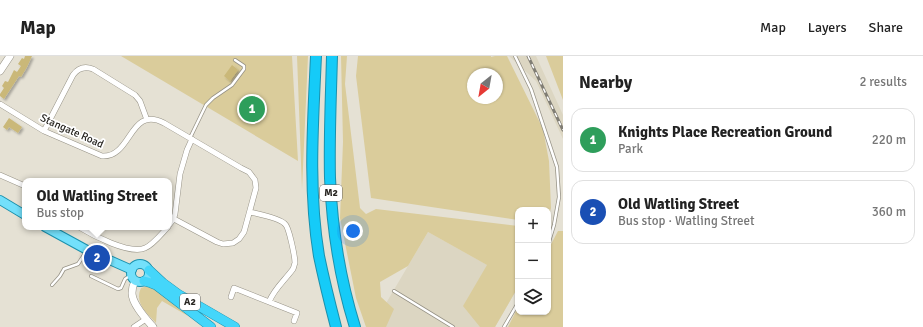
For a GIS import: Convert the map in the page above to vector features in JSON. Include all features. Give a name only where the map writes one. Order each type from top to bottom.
[{"type":"highway","name":"M2","points":[[316,56],[313,177],[315,221],[319,256],[336,327]]},
{"type":"highway","name":"M2","points":[[332,56],[330,162],[332,212],[342,279],[355,327]]},
{"type":"highway","name":"A2","points":[[149,270],[178,294],[235,327]]},
{"type":"highway","name":"A2","points":[[136,277],[156,285],[211,327]]},
{"type":"main road","points":[[0,200],[22,213]]},
{"type":"main road","name":"A2","points":[[50,230],[136,277]]},
{"type":"main road","points":[[140,264],[146,266],[149,270],[148,278],[136,277],[135,266],[140,264]]},
{"type":"street","points":[[0,71],[10,56]]},
{"type":"street","points":[[44,131],[73,75],[78,70],[85,68],[93,69],[135,95],[140,101],[147,120],[160,121],[247,171],[255,181],[256,188],[244,232],[241,237],[234,242],[229,244],[216,242],[174,219]]},
{"type":"street","name":"Stangate Road","points":[[0,104],[44,131],[98,155],[106,156],[118,152],[138,125],[147,120]]},
{"type":"street","points":[[172,221],[176,211],[181,169],[191,139]]},
{"type":"street","points":[[0,175],[22,185]]},
{"type":"street","points":[[250,212],[285,223],[295,259],[294,267],[269,302]]},
{"type":"street","points":[[84,230],[114,244],[139,250],[145,249],[149,246],[164,230]]},
{"type":"street","points":[[136,277],[132,286],[132,296],[137,306],[153,327]]},
{"type":"street","points":[[231,296],[234,288],[297,313],[294,321]]},
{"type":"street","points":[[134,327],[146,319]]},
{"type":"lane","points":[[515,56],[531,89],[556,167],[559,196],[554,225],[549,243]]},
{"type":"lane","points":[[191,139],[206,105],[213,98],[232,85],[244,69],[244,66],[235,60]]},
{"type":"lane","points":[[52,285],[64,269],[79,262],[87,250]]},
{"type":"lane","points":[[91,276],[118,289],[120,288],[124,279],[136,277]]},
{"type":"lane","points":[[394,291],[453,327]]},
{"type":"lane","points":[[504,327],[515,308]]},
{"type":"shaded area","points":[[121,56],[292,56],[298,161]]},
{"type":"shaded area","points":[[297,56],[308,56],[302,189]]},
{"type":"shaded area","points":[[341,56],[347,56],[345,84],[360,208],[366,214],[376,209],[515,226],[515,292],[495,327],[480,327],[463,306],[487,265],[428,232],[408,266],[380,282],[381,297],[394,309],[386,327],[366,327],[356,298],[340,218],[343,142]]},
{"type":"shaded area","points":[[358,56],[507,56],[543,129],[549,161],[551,207],[515,207],[515,220],[371,198],[356,76]]},
{"type":"shaded area","points":[[509,56],[536,56],[563,115],[563,139],[536,81]]},
{"type":"shaded area","points":[[546,56],[563,56],[563,100]]},
{"type":"shaded area","points":[[558,231],[563,231],[563,327],[508,327],[515,313],[515,315],[551,315],[551,244]]},
{"type":"shaded area","points":[[428,232],[515,280],[515,292],[495,327],[372,327]]},
{"type":"shaded area","points":[[148,286],[156,289],[188,316],[162,301],[157,308],[156,323],[140,303],[139,293],[141,288]]},
{"type":"building","points":[[25,56],[32,56],[21,77],[19,76],[4,99],[0,96],[4,88],[2,86],[5,81],[8,82],[14,70],[17,72],[21,66],[18,64],[22,58],[24,59]]},
{"type":"building","points":[[232,65],[238,70],[230,81],[224,76]]},
{"type":"building","points":[[9,118],[22,127],[18,133],[9,127],[7,130],[3,127]]},
{"type":"railway","points":[[528,56],[563,130]]},
{"type":"place","name":"Knights Place Recreation Ground","points":[[252,109]]},
{"type":"place","name":"Old Watling Street","points":[[97,258]]}]
